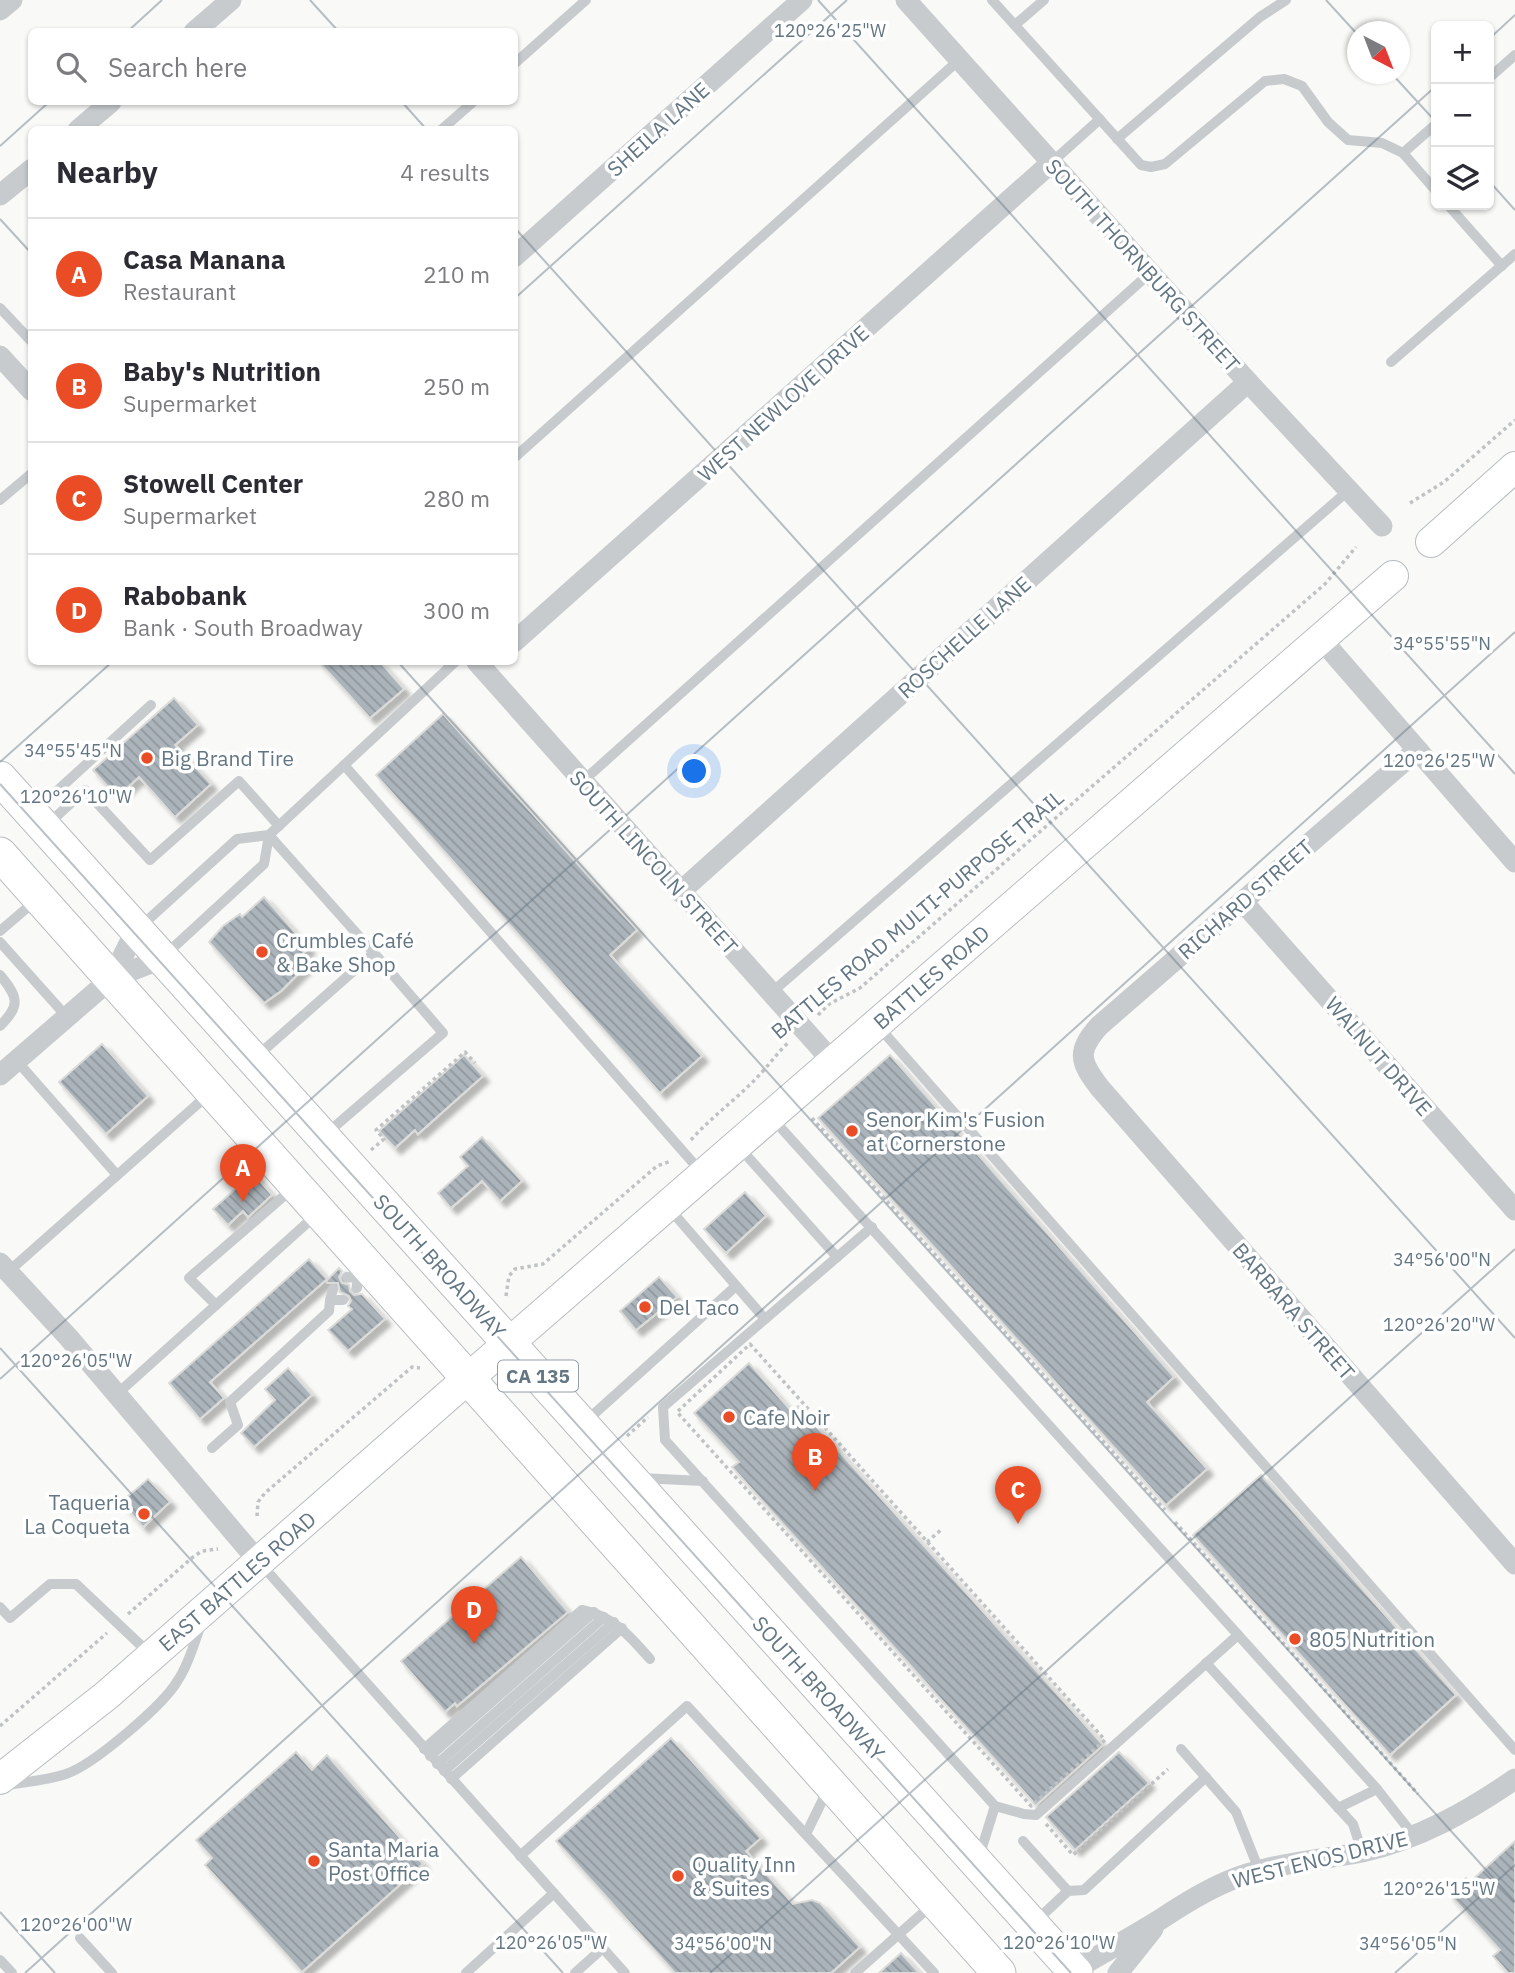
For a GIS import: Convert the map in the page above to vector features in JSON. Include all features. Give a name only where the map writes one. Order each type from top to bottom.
[{"type":"main road","name":"SOUTH BROADWAY","points":[[0,778],[1073,1972]]},
{"type":"main road","name":"CA 135","points":[[1,856],[320,1211],[358,1277],[469,1378],[999,1973]]},
{"type":"street","points":[[0,10],[12,0]]},
{"type":"street","points":[[199,28],[231,0]]},
{"type":"street","name":"SHEILA LANE","points":[[518,253],[802,0]]},
{"type":"street","name":"SOUTH THORNBURG STREET","points":[[906,0],[1248,382],[1382,526]]},
{"type":"street","points":[[83,126],[107,105]]},
{"type":"street","name":"WEST NEWLOVE DRIVE","points":[[518,638],[1051,163]]},
{"type":"street","points":[[0,195],[28,172]]},
{"type":"street","points":[[0,356],[28,387]]},
{"type":"street","name":"ROSCHELLE LANE","points":[[680,892],[1248,382]]},
{"type":"street","points":[[1432,542],[1515,467]]},
{"type":"street","name":"BATTLES ROAD","points":[[469,1378],[1393,576]]},
{"type":"street","points":[[1321,639],[1515,862]]},
{"type":"street","name":"SOUTH LINCOLN STREET","points":[[486,665],[680,892],[833,1062]]},
{"type":"street","name":"RICHARD STREET","points":[[1081,1054],[1099,1026],[1416,751]]},
{"type":"street","name":"WALNUT DRIVE","points":[[1243,902],[1515,1210]]},
{"type":"street","points":[[112,978],[136,930]]},
{"type":"street","points":[[8,1068],[112,978],[162,958]]},
{"type":"street","name":"BARBARA STREET","points":[[1081,1054],[1085,1069],[1100,1088],[1515,1564]]},
{"type":"street","points":[[4,1268],[117,1394],[258,1562]]},
{"type":"street","name":"EAST BATTLES ROAD","points":[[0,1779],[107,1695],[469,1378]]},
{"type":"street","name":"WEST ENOS DRIVE","points":[[1073,1972],[1191,1899],[1227,1881],[1259,1870],[1362,1852],[1414,1836],[1452,1819],[1515,1779]]},
{"type":"street","name":"WEST ENOS DRIVE","points":[[1118,1973],[1161,1919]]},
{"type":"lane","points":[[518,60],[586,0]]},
{"type":"lane","points":[[992,0],[1140,164],[1151,167],[1165,164],[1265,81],[1284,79],[1302,86],[1328,121],[1348,140],[1382,143],[1403,153],[1431,185]]},
{"type":"lane","points":[[1015,25],[1044,0]]},
{"type":"lane","points":[[1117,139],[1260,17],[1286,0]]},
{"type":"lane","points":[[1494,74],[1515,55]]},
{"type":"lane","points":[[518,454],[959,60]]},
{"type":"lane","points":[[446,126],[470,105]]},
{"type":"lane","points":[[1051,163],[1100,119]]},
{"type":"lane","points":[[1403,153],[1431,128]]},
{"type":"lane","points":[[1452,210],[1502,266]]},
{"type":"lane","points":[[1391,362],[1515,254]]},
{"type":"lane","points":[[583,781],[1150,273]]},
{"type":"lane","points":[[0,308],[28,338]]},
{"type":"lane","points":[[0,500],[28,476]]},
{"type":"lane","points":[[771,993],[1349,490]]},
{"type":"lane","points":[[136,930],[237,839],[269,835],[452,665]]},
{"type":"lane","points":[[38,821],[151,705]]},
{"type":"lane","points":[[344,765],[703,1174]]},
{"type":"lane","points":[[38,821],[85,789],[150,860],[239,781],[279,826]]},
{"type":"lane","points":[[269,835],[443,1033],[323,1136]]},
{"type":"lane","points":[[162,958],[264,864],[269,835]]},
{"type":"lane","points":[[0,931],[39,897]]},
{"type":"lane","points":[[0,942],[66,1017]]},
{"type":"lane","points":[[253,1059],[374,953]]},
{"type":"lane","points":[[0,975],[13,991],[15,1002],[14,1009],[0,1026]]},
{"type":"lane","points":[[876,1024],[1515,1750]]},
{"type":"lane","points":[[8,1068],[117,1175]]},
{"type":"lane","points":[[4,1268],[117,1175],[212,1091]]},
{"type":"lane","points":[[771,1116],[1377,1789],[1414,1836]]},
{"type":"lane","points":[[737,1145],[837,1257]]},
{"type":"lane","points":[[216,1306],[189,1278],[296,1185]]},
{"type":"lane","points":[[667,1206],[765,1319]]},
{"type":"lane","points":[[117,1394],[320,1211]]},
{"type":"lane","points":[[872,1227],[663,1407],[665,1440],[995,1806],[1036,1815],[1238,1635]]},
{"type":"lane","points":[[582,1425],[736,1286]]},
{"type":"lane","points":[[212,1448],[237,1425],[230,1402],[328,1311],[332,1295],[343,1300]]},
{"type":"lane","points":[[629,1477],[703,1481]]},
{"type":"lane","points":[[258,1562],[625,1973]]},
{"type":"lane","points":[[0,1607],[10,1618],[50,1584],[76,1584],[152,1656]]},
{"type":"lane","points":[[0,1787],[66,1774],[85,1765],[130,1729],[168,1694],[177,1682],[208,1606]]},
{"type":"lane","points":[[437,1764],[582,1610],[609,1620],[650,1659]]},
{"type":"lane","points":[[437,1764],[609,1620]]},
{"type":"lane","points":[[437,1764],[609,1620]]},
{"type":"lane","points":[[1206,1663],[1353,1824],[1362,1852]]},
{"type":"lane","points":[[520,1856],[687,1706],[934,1973]]},
{"type":"lane","points":[[1181,1749],[1236,1812],[1259,1870]]},
{"type":"lane","points":[[1032,1924],[1069,1891],[1084,1890],[1206,1777]]},
{"type":"lane","points":[[806,1834],[831,1784]]},
{"type":"lane","points":[[1338,1808],[1377,1789]]},
{"type":"lane","points":[[977,1863],[995,1806]]},
{"type":"lane","points":[[1023,1841],[1069,1891]]},
{"type":"lane","points":[[466,1973],[554,1893]]},
{"type":"lane","points":[[855,1973],[936,1901]]},
{"type":"lane","points":[[80,1938],[112,1973]]},
{"type":"lane","points":[[575,1973],[603,1948]]},
{"type":"lane","points":[[0,1960],[12,1973]]},
{"type":"path","points":[[1410,503],[1444,482],[1515,420]]},
{"type":"path","name":"BATTLES ROAD MULTI-PURPOSE TRAIL","points":[[506,1296],[509,1276],[515,1269],[543,1264],[657,1166],[676,1159],[708,1121],[765,1070],[774,1055],[829,1004],[860,988],[1325,584],[1356,547]]},
{"type":"path","points":[[370,1151],[384,1139],[376,1130],[465,1052],[475,1063]]},
{"type":"path","points":[[812,1118],[1165,1510]]},
{"type":"path","points":[[677,1412],[1031,1806],[1105,1740],[750,1344]]},
{"type":"path","points":[[257,1516],[258,1502],[265,1493],[412,1367],[420,1368]]},
{"type":"path","points":[[1068,1417],[1075,1411]]},
{"type":"path","points":[[625,1438],[648,1417]]},
{"type":"path","points":[[1175,1521],[1418,1794]]},
{"type":"path","points":[[927,1542],[943,1529]]},
{"type":"path","points":[[1043,1820],[1073,1855],[1168,1769]]},
{"type":"building","points":[[322,665],[383,665],[404,689],[370,718]]},
{"type":"building","name":"Big Brand Tire","points":[[174,698],[198,725],[175,745],[211,784],[175,817],[139,777],[117,797],[93,770]]},
{"type":"building","points":[[443,714],[637,930],[610,955],[702,1056],[660,1093],[376,775]]},
{"type":"building","name":"Crumbles Café & Bake Shop","points":[[264,897],[309,948],[301,955],[309,963],[281,991],[264,1003],[209,942],[223,926],[240,914],[242,917]]},
{"type":"building","points":[[102,1044],[148,1096],[106,1134],[59,1082]]},
{"type":"building","points":[[464,1055],[483,1076],[418,1134],[415,1130],[395,1148],[379,1131]]},
{"type":"building","points":[[890,1055],[1174,1377],[1147,1402],[1207,1469],[1166,1505],[818,1118]]},
{"type":"building","points":[[482,1137],[522,1181],[500,1201],[482,1181],[451,1208],[438,1193],[468,1166],[460,1157]]},
{"type":"building","points":[[253,1173],[272,1195],[248,1217],[243,1211],[228,1225],[213,1209]]},
{"type":"building","points":[[745,1192],[766,1216],[726,1253],[704,1229]]},
{"type":"building","points":[[309,1259],[327,1279],[210,1382],[224,1398],[200,1419],[169,1383]]},
{"type":"building","points":[[339,1268],[342,1271],[339,1277],[342,1283],[349,1285],[354,1295],[362,1294],[385,1319],[348,1351],[328,1330],[352,1309],[348,1306],[351,1301],[349,1296],[340,1292],[338,1283],[326,1281]]},
{"type":"building","name":"Del Taco","points":[[659,1277],[677,1297],[636,1330],[620,1311]]},
{"type":"building","points":[[749,1363],[792,1412],[798,1406],[1103,1745],[1036,1805],[732,1467],[739,1462],[694,1413]]},
{"type":"building","points":[[288,1368],[312,1395],[254,1447],[241,1433],[275,1400],[265,1389]]},
{"type":"building","points":[[1261,1475],[1456,1695],[1390,1755],[1193,1535]]},
{"type":"building","name":"Taqueria La Coqueta","points":[[148,1479],[170,1502],[143,1527],[121,1502]]},
{"type":"building","points":[[521,1557],[568,1612],[457,1706],[455,1703],[445,1712],[401,1661]]},
{"type":"building","name":"Quality Inn & Suites","points":[[671,1738],[761,1838],[746,1851],[793,1904],[812,1900],[820,1903],[860,1947],[831,1973],[675,1973],[556,1841]]},
{"type":"building","name":"Santa Maria Post Office","points":[[296,1752],[312,1770],[327,1755],[423,1864],[302,1972],[205,1865],[212,1858],[196,1840]]},
{"type":"building","points":[[1119,1752],[1149,1783],[1075,1850],[1046,1817]]},
{"type":"building","points":[[1515,1841],[1515,1973],[1508,1973],[1493,1956],[1500,1950],[1449,1894],[1466,1878],[1470,1882]]},
{"type":"building","points":[[901,1953],[919,1973],[879,1973]]},
{"type":"place","name":"Big Brand Tire","points":[[147,758]]},
{"type":"place","name":"Crumbles Café & Bake Shop","points":[[262,952]]},
{"type":"place","name":"Senor Kim's Fusion at Cornerstone","points":[[852,1131]]},
{"type":"place","name":"Casa Manana","points":[[243,1202]]},
{"type":"place","name":"Del Taco","points":[[645,1307]]},
{"type":"place","name":"Cafe Noir","points":[[729,1417]]},
{"type":"place","name":"Baby's Nutrition","points":[[815,1491]]},
{"type":"place","name":"Taqueria La Coqueta","points":[[144,1514]]},
{"type":"place","name":"Stowell Center","points":[[1018,1524]]},
{"type":"place","name":"805 Nutrition","points":[[1295,1639]]},
{"type":"place","name":"Rabobank","points":[[474,1644]]},
{"type":"place","name":"Santa Maria Post Office","points":[[314,1861]]},
{"type":"place","name":"Quality Inn & Suites","points":[[678,1876]]}]
